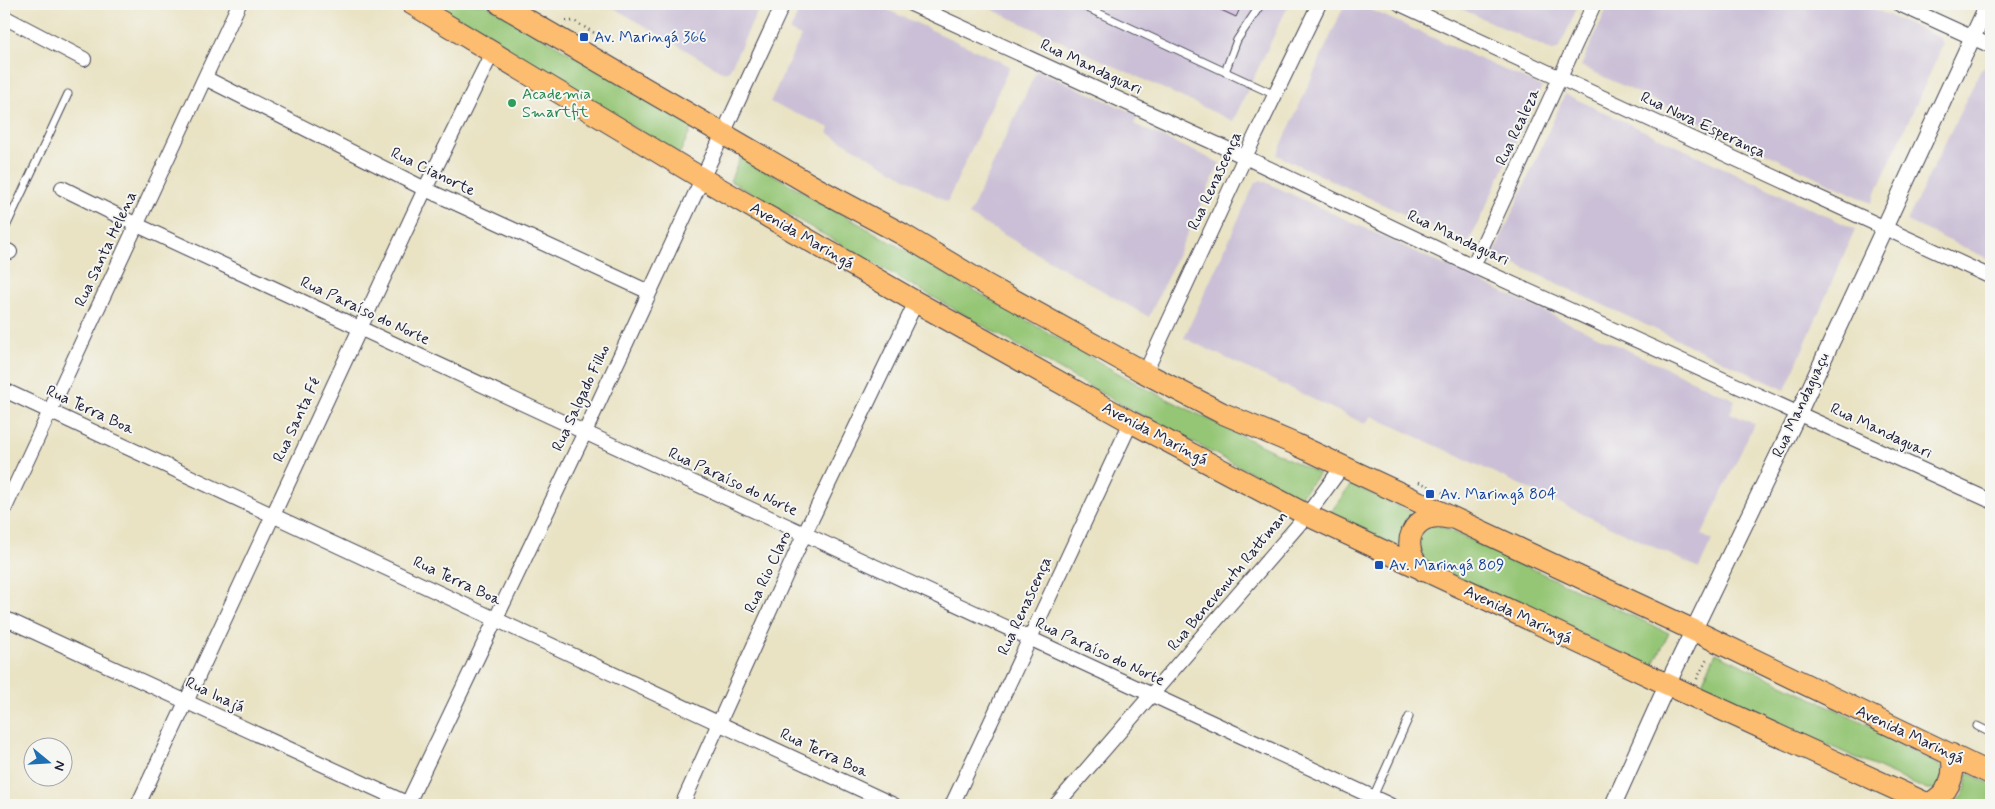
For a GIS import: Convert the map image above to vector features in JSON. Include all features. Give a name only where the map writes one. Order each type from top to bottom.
[{"type":"main road","name":"Avenida Maringá","points":[[412,4],[494,51],[703,179],[916,302],[1131,422],[1307,515],[1667,685],[1929,805]]},
{"type":"main road","name":"Avenida Maringá","points":[[503,5],[723,134],[1145,373],[1222,413],[1693,630],[1991,774]]},
{"type":"main road","points":[[1424,571],[1416,564],[1410,554],[1409,543],[1412,532],[1419,523],[1429,517],[1440,516],[1451,519]]},
{"type":"main road","points":[[1929,805],[1940,798],[1948,787],[1953,768],[1951,754]]},
{"type":"street","points":[[4,13],[8,4]]},
{"type":"street","name":"Rua Santa Helena","points":[[4,510],[240,4]]},
{"type":"street","name":"Rua Salgado Filho","points":[[408,805],[585,432],[783,4]]},
{"type":"street","name":"Rua Mandaguari","points":[[911,4],[1245,157],[1473,266],[1799,412],[1991,501]]},
{"type":"street","name":"Rua Renascença","points":[[1145,373],[1245,157],[1319,4]]},
{"type":"street","name":"Rua Nova Esperança","points":[[1400,4],[1991,278]]},
{"type":"street","name":"Rua Realeza","points":[[1473,266],[1594,4]]},
{"type":"street","points":[[1899,4],[1991,46]]},
{"type":"street","name":"Rua Mandaguaçu","points":[[1613,805],[1667,685],[1799,412],[1988,4]]},
{"type":"street","points":[[4,17],[84,59]]},
{"type":"street","name":"Rua Santa Fé","points":[[138,805],[359,328],[425,189],[494,51]]},
{"type":"street","name":"Rua Cianorte","points":[[205,78],[425,189],[649,292]]},
{"type":"street","name":"Rua Paraíso do Norte","points":[[62,188],[137,225],[804,535],[1390,805]]},
{"type":"street","name":"Rua Rio Claro","points":[[682,805],[804,535],[916,302]]},
{"type":"street","name":"Rua Terra Boa","points":[[4,390],[272,513],[894,805]]},
{"type":"street","name":"Rua Renascença","points":[[952,805],[1131,422]]},
{"type":"street","name":"Rua Benevenutu Rattman","points":[[1056,805],[1153,696],[1307,515],[1342,467]]},
{"type":"street","name":"Rua Inajá","points":[[4,618],[408,805]]},
{"type":"lane","points":[[1079,4],[1275,96]]},
{"type":"lane","points":[[1225,72],[1238,40],[1261,4]]},
{"type":"lane","points":[[4,231],[68,94]]},
{"type":"lane","points":[[1373,797],[1409,717]]},
{"type":"lane","points":[[1977,726],[1991,732]]},
{"type":"path","points":[[558,22],[574,21],[582,25],[603,38],[607,51]]},
{"type":"path","points":[[1694,685],[1712,649]]},
{"type":"shaded area","points":[[607,4],[761,4],[729,71],[725,73]]},
{"type":"shaded area","points":[[802,4],[875,4],[1010,66],[947,202],[828,133],[830,128],[770,102],[801,36],[790,31]]},
{"type":"shaded area","points":[[980,4],[1289,4],[1233,121]]},
{"type":"shaded area","points":[[1358,4],[1542,87],[1468,244],[1277,155],[1343,8]]},
{"type":"shaded area","points":[[1451,4],[1579,4],[1559,48],[1553,51]]},
{"type":"shaded area","points":[[1609,4],[1863,4],[1941,38],[1943,45],[1871,203],[1581,66]]},
{"type":"shaded area","points":[[1989,64],[1991,65],[1991,260],[1907,221],[1981,69]]},
{"type":"shaded area","points":[[1037,70],[1138,115],[1134,124],[1220,163],[1149,317],[969,215]]},
{"type":"shaded area","points":[[1565,94],[1855,229],[1785,390],[1494,254]]},
{"type":"shaded area","points":[[1261,180],[1735,400],[1730,413],[1754,424],[1702,535],[1712,540],[1699,568],[1372,416],[1365,424],[1184,338],[1255,183]]},
{"type":"green space","points":[[431,4],[485,4],[693,125],[679,155]]},
{"type":"green space","points":[[741,156],[1139,385],[1319,474],[1299,498],[1124,406],[730,181]]},
{"type":"green space","points":[[1351,484],[1669,633],[1652,668],[1328,516]]},
{"type":"green space","points":[[1716,653],[1884,732],[1893,742],[1941,766],[1946,777],[1934,790],[1927,790],[1700,687]]},
{"type":"green space","points":[[1967,773],[1991,784],[1991,805],[1953,804],[1965,791]]},
{"type":"building","points":[[1208,4],[1242,4],[1236,17]]},
{"type":"place","name":"Av. Maringá 366","points":[[584,37]]},
{"type":"place","name":"Academia Smartfit","points":[[512,103]]},
{"type":"place","name":"Av. Maringá 804","points":[[1430,494]]},
{"type":"place","name":"Av. Maringá 809","points":[[1379,565]]}]
